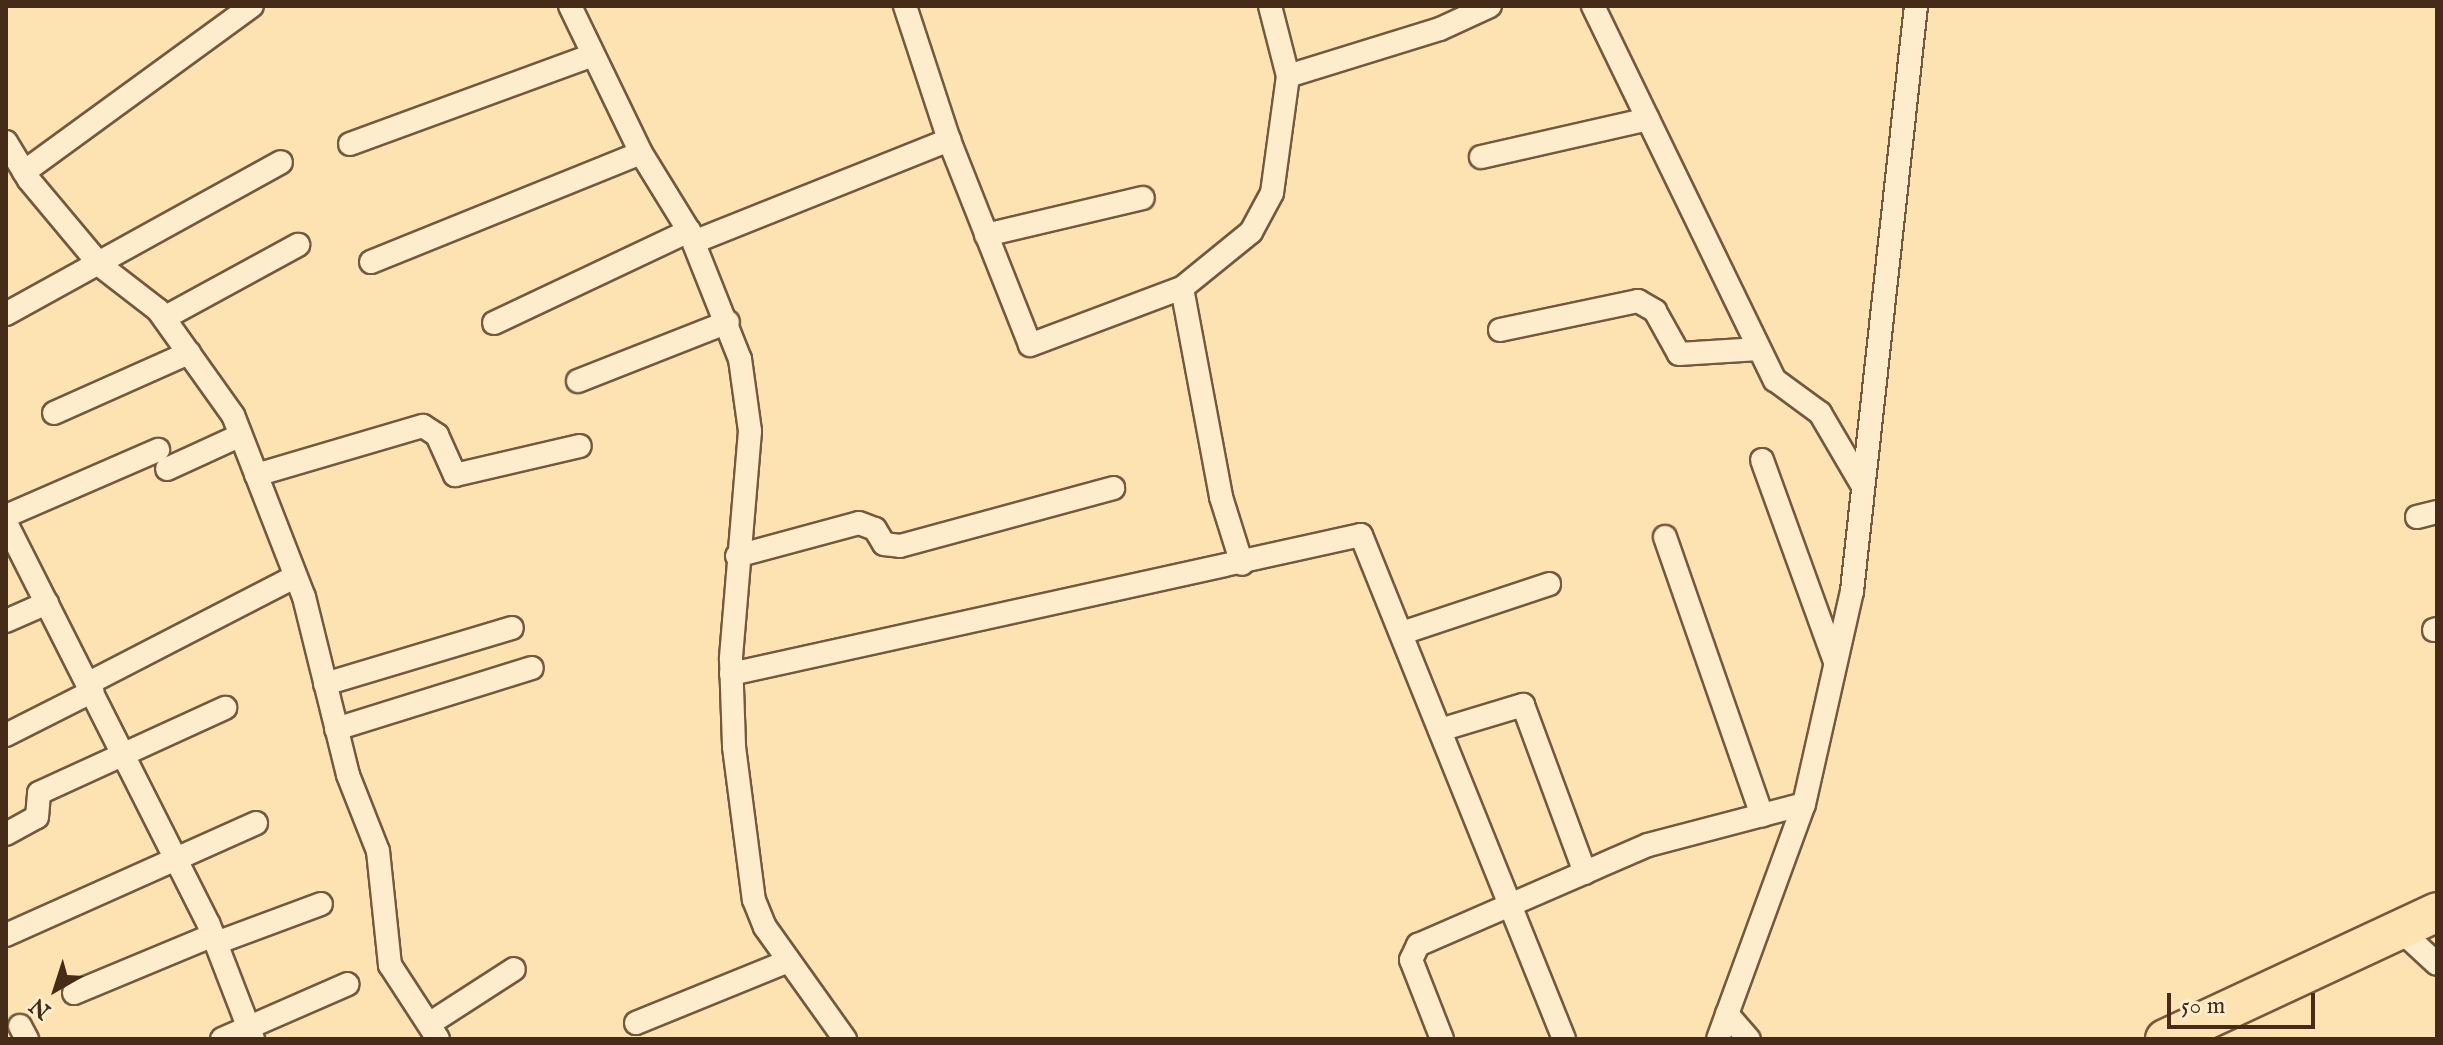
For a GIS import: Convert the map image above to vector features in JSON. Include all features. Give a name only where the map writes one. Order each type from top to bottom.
[{"type":"highway","points":[[2165,1039],[2437,912]]},
{"type":"street","points":[[24,172],[252,6]]},
{"type":"street","points":[[570,6],[591,56],[641,153],[691,236],[728,322],[750,420],[737,556],[731,674],[734,747],[754,900],[789,961],[839,1037]]},
{"type":"street","points":[[905,6],[949,140],[1030,345],[1182,288],[1251,232],[1272,193],[1288,76],[1270,6]]},
{"type":"street","points":[[1288,76],[1440,29],[1490,6]]},
{"type":"street","points":[[1593,6],[1775,380],[1820,413],[1861,483]]},
{"type":"street","points":[[1718,1039],[1804,804],[1852,591],[1861,483],[1916,6]]},
{"type":"street","points":[[350,144],[591,56]]},
{"type":"street","points":[[1481,157],[1648,119]]},
{"type":"street","points":[[494,323],[691,236],[949,140]]},
{"type":"street","points":[[6,142],[24,172],[101,266],[164,318],[241,435],[294,577],[336,729],[378,851],[390,965],[434,1032],[514,969]]},
{"type":"street","points":[[371,262],[641,153]]},
{"type":"street","points":[[6,314],[101,266],[281,162]]},
{"type":"street","points":[[986,235],[1143,198]]},
{"type":"street","points":[[164,318],[298,245]]},
{"type":"street","points":[[1182,288],[1221,497],[1242,564]]},
{"type":"street","points":[[1500,330],[1638,301],[1649,303],[1679,354],[1759,349]]},
{"type":"street","points":[[578,381],[728,322]]},
{"type":"street","points":[[54,413],[189,353]]},
{"type":"street","points":[[256,475],[423,426],[437,435],[455,475],[580,446]]},
{"type":"street","points":[[6,516],[241,435]]},
{"type":"street","points":[[1762,460],[1836,663]]},
{"type":"street","points":[[737,556],[859,523],[875,529],[884,544],[900,546],[1113,488]]},
{"type":"street","points":[[6,523],[176,859],[214,939],[250,1033]]},
{"type":"street","points":[[731,674],[1242,564],[1361,535],[1564,1039]]},
{"type":"street","points":[[1665,537],[1762,816]]},
{"type":"street","points":[[6,735],[294,577]]},
{"type":"street","points":[[1402,633],[1549,584]]},
{"type":"street","points":[[6,621],[47,603]]},
{"type":"street","points":[[325,684],[512,628]]},
{"type":"street","points":[[336,729],[532,668]]},
{"type":"street","points":[[1440,730],[1523,705],[1585,873]]},
{"type":"street","points":[[6,834],[37,817],[36,795],[225,708]]},
{"type":"street","points":[[1442,1039],[1412,951],[1648,845],[1804,804]]},
{"type":"street","points":[[6,935],[256,823]]},
{"type":"street","points":[[74,993],[214,939],[321,904]]},
{"type":"street","points":[[2400,930],[2437,964]]},
{"type":"street","points":[[636,1023],[789,961]]},
{"type":"street","points":[[222,1039],[250,1033],[348,984]]},
{"type":"street","points":[[1727,1014],[1749,1039]]}]
